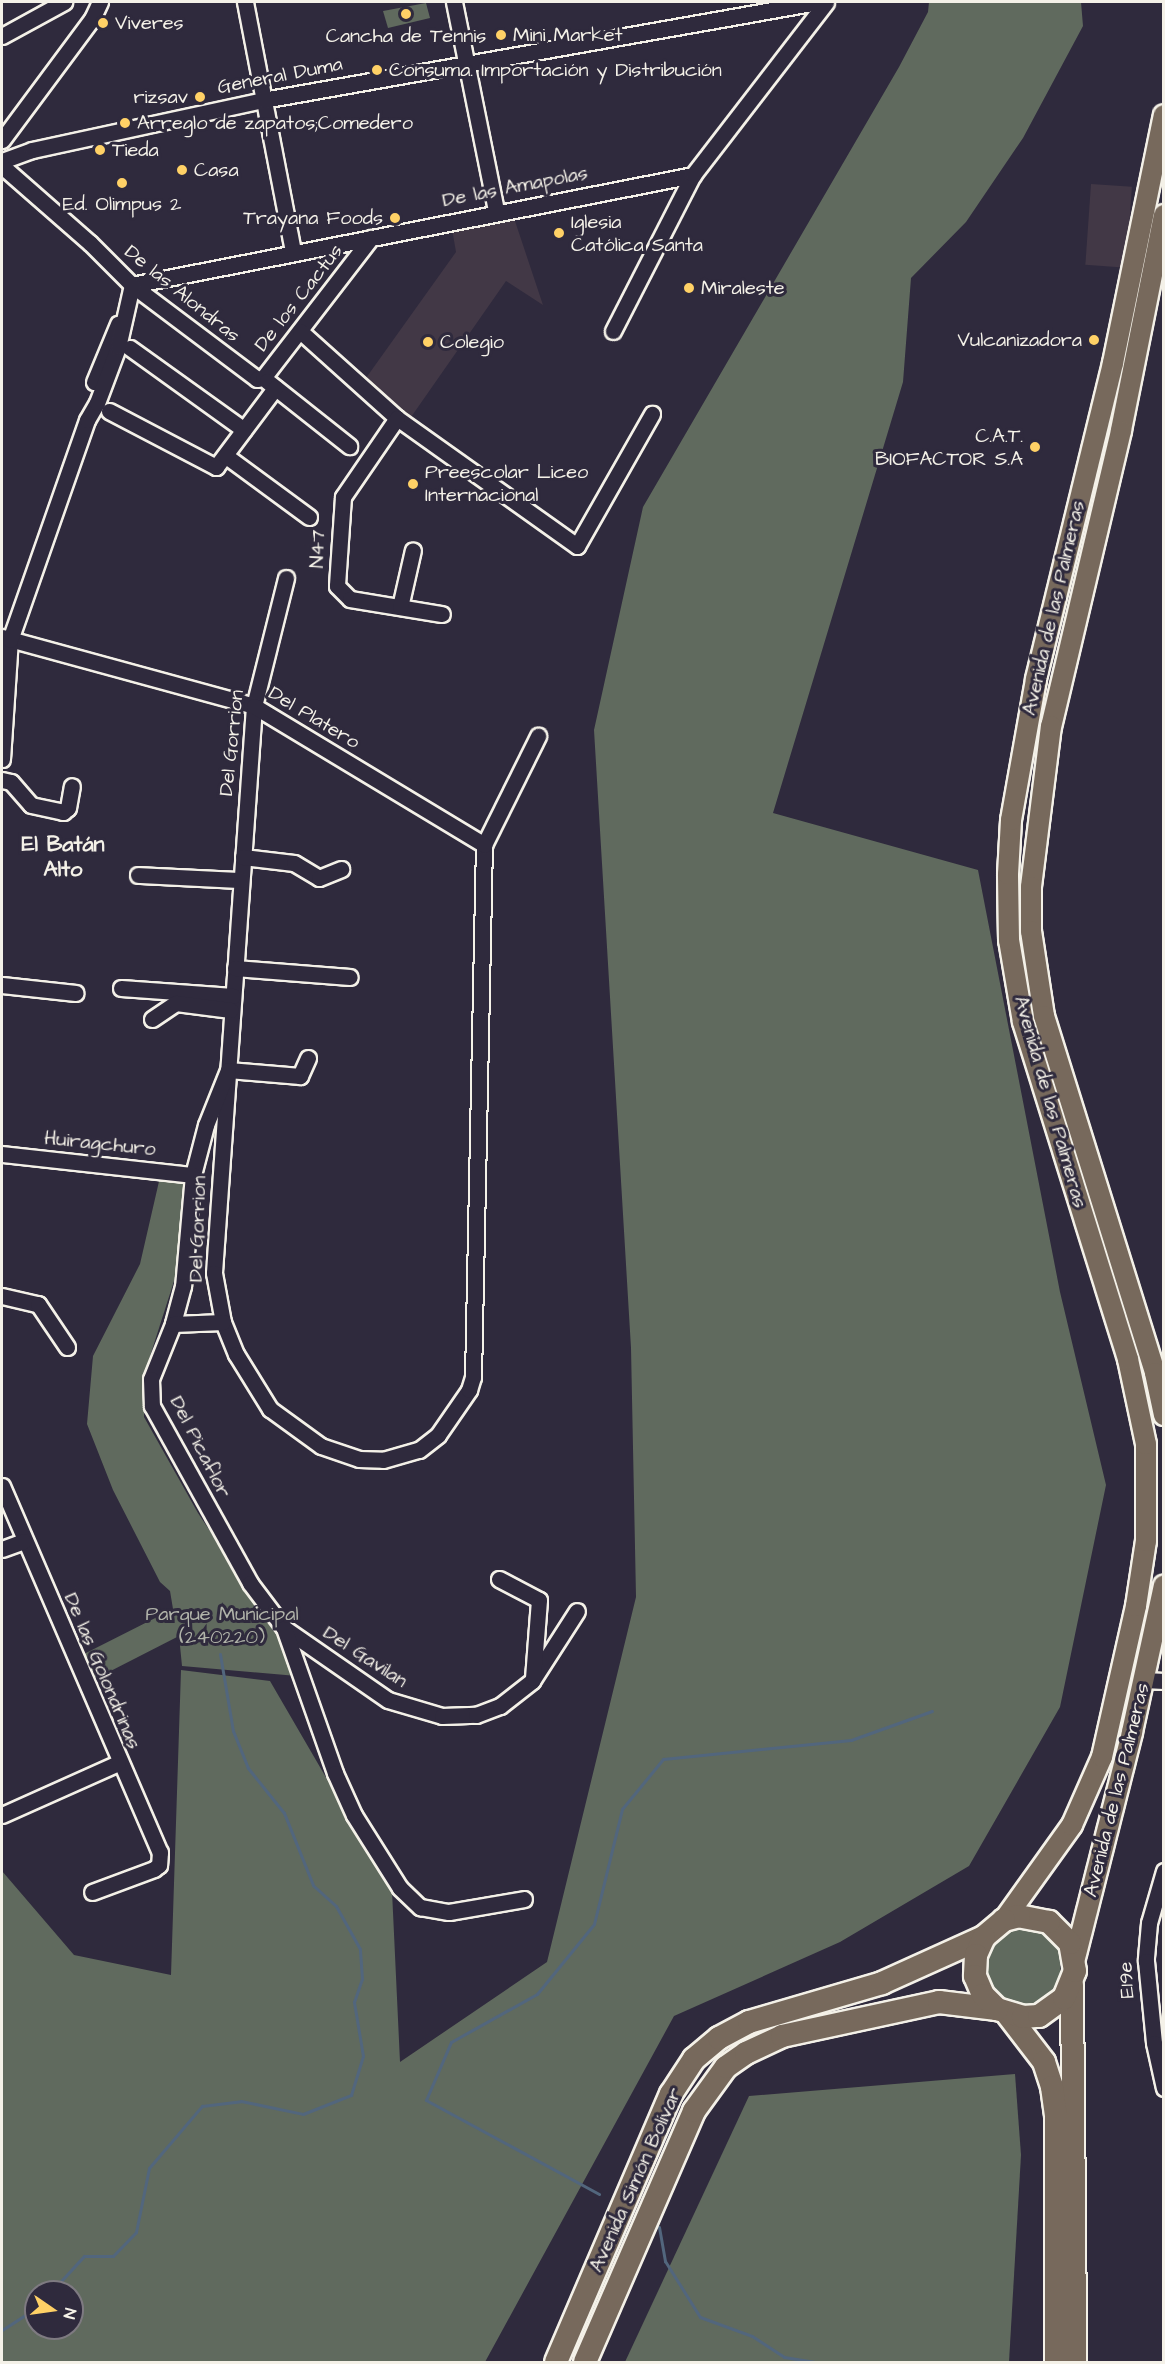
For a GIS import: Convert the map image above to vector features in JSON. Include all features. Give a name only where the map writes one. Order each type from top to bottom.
[{"type":"highway","points":[[1056,2362],[1056,2116],[1052,2087],[1044,2062],[1002,2012],[983,1995],[975,1976],[976,1955],[984,1937],[1004,1920],[1034,1917],[1048,1922],[1061,1931],[1089,1961],[1083,2144],[1077,2174]]},
{"type":"highway","name":"Avenida Simón Bolívar","points":[[556,2362],[671,2094],[694,2059],[719,2038],[749,2022],[882,1983],[984,1937]]},
{"type":"highway","points":[[1075,2362],[1077,2174],[1072,1985],[1078,1948]]},
{"type":"highway","points":[[1002,2012],[1039,2016],[1053,2009],[1072,1985]]},
{"type":"highway","name":"Avenida Simón Bolívar","points":[[585,2362],[694,2110],[726,2067],[746,2053],[782,2036],[830,2023],[939,2002],[1002,2012]]},
{"type":"main road","name":"Avenida de las Palmeras","points":[[1004,1920],[1072,1825],[1102,1757],[1136,1606],[1146,1540],[1146,1444],[1128,1359],[1023,1022],[1009,940],[1008,874],[1011,820],[1036,679],[1113,363],[1164,115]]},
{"type":"main road","name":"Avenida de las Palmeras","points":[[1164,215],[1121,431],[1051,726],[1031,887],[1031,931],[1044,1016],[1155,1373],[1164,1415]]},
{"type":"main road","name":"Avenida de las Palmeras","points":[[1078,1948],[1154,1680],[1155,1632],[1164,1585]]},
{"type":"street","points":[[2,36],[64,2]]},
{"type":"street","points":[[2,140],[92,19],[100,2]]},
{"type":"street","points":[[245,2],[293,250]]},
{"type":"street","points":[[454,2],[496,211]]},
{"type":"street","name":"General Duma","points":[[2,161],[32,150],[263,100],[466,62],[817,2]]},
{"type":"street","points":[[613,331],[693,175],[826,2]]},
{"type":"street","name":"De las Alondras","points":[[2,166],[90,243],[132,285],[349,446]]},
{"type":"street","name":"De las Amapolas","points":[[132,285],[293,250],[371,238],[496,211],[693,175]]},
{"type":"street","name":"De los Cactus","points":[[226,456],[244,430],[265,382],[300,331],[371,238]]},
{"type":"street","points":[[2,759],[6,639],[87,420],[88,399],[108,341],[122,315],[132,285]]},
{"type":"street","points":[[300,331],[397,418],[577,546],[652,414]]},
{"type":"street","points":[[130,348],[244,430]]},
{"type":"street","points":[[109,411],[213,467],[219,466],[226,456],[309,517]]},
{"type":"street","name":"N47","points":[[397,418],[343,497],[337,586],[350,599],[442,614]]},
{"type":"street","points":[[400,608],[413,550]]},
{"type":"street","name":"Del Gorrion","points":[[286,578],[254,706],[214,1274],[223,1322],[237,1354],[270,1409],[321,1446],[359,1459],[383,1460],[419,1450],[438,1435],[469,1390],[473,1361],[484,845]]},
{"type":"street","name":"Del Platero","points":[[6,639],[254,706],[484,845]]},
{"type":"street","points":[[484,845],[538,736]]},
{"type":"street","points":[[2,780],[11,782],[31,805],[63,812],[68,808],[72,786]]},
{"type":"street","points":[[243,857],[294,863],[319,878],[341,869]]},
{"type":"street","points":[[138,874],[241,880]]},
{"type":"street","points":[[235,968],[350,976]]},
{"type":"street","points":[[2,985],[76,993]]},
{"type":"street","points":[[121,988],[232,1003]]},
{"type":"street","points":[[152,1019],[176,1003],[232,1003]]},
{"type":"street","points":[[228,1070],[300,1076],[308,1058]]},
{"type":"street","name":"Del Picaflor","points":[[228,1070],[206,1125],[193,1175],[186,1270],[173,1324],[151,1379],[152,1406],[250,1583]]},
{"type":"street","name":"Huiragchuro","points":[[2,1155],[193,1175]]},
{"type":"street","points":[[2,1296],[38,1304],[67,1347]]},
{"type":"street","points":[[173,1324],[223,1322]]},
{"type":"street","name":"De las Golondrinas","points":[[2,1486],[118,1763],[160,1852],[159,1865],[154,1869],[92,1892]]},
{"type":"street","points":[[2,1549],[24,1540]]},
{"type":"street","points":[[500,1579],[539,1600],[532,1681]]},
{"type":"street","name":"Del Gavilan","points":[[250,1583],[284,1628],[388,1700],[422,1712],[442,1716],[476,1714],[500,1706],[532,1681],[577,1611]]},
{"type":"street","points":[[284,1628],[335,1773],[354,1815],[400,1888],[420,1907],[449,1912],[524,1899]]},
{"type":"street","points":[[1155,1632],[1164,1650]]},
{"type":"street","points":[[2,1815],[118,1763]]},
{"type":"street","name":"E19e","points":[[1164,1871],[1149,1923],[1146,1961],[1154,2043],[1164,2088]]},
{"type":"shaded area","points":[[1091,184],[1132,187],[1126,268],[1085,265]]},
{"type":"shaded area","name":"Colegio","points":[[514,218],[543,305],[506,281],[409,420],[366,378],[456,252],[452,229]]},
{"type":"green space","points":[[929,2],[1081,2],[1083,26],[1023,138],[966,222],[911,278],[903,382],[773,813],[978,870],[1060,1292],[1106,1485],[1060,1707],[969,1866],[840,1942],[674,2016],[485,2362],[2,2362],[2,1871],[74,1955],[171,1975],[181,1670],[270,1681],[392,1891],[400,2062],[547,1962],[636,1597],[631,1348],[594,730],[643,507],[899,67],[928,12]]},
{"type":"green space","name":"Cancha de Tennis","points":[[426,3],[430,18],[388,28],[383,11]]},
{"type":"green space","name":"Parque Municipal (240220)","points":[[160,1177],[187,1180],[175,1278],[144,1375],[144,1417],[198,1513],[276,1631],[297,1676],[182,1666],[179,1636],[93,1680],[82,1655],[173,1609],[170,1591],[160,1582],[113,1490],[87,1424],[93,1356],[140,1264]]},
{"type":"green space","points":[[999,1926],[1040,1927],[1059,1948],[1061,1976],[1055,1989],[1033,2007],[1019,2009],[992,1999],[980,1947]]},
{"type":"green space","points":[[1015,2074],[1021,2155],[1009,2362],[625,2362],[749,2096]]},
{"type":"waterway","points":[[62,2280],[84,2256],[113,2256],[136,2232],[149,2168],[202,2106],[241,2101],[303,2114],[351,2095],[363,2056],[354,2002],[362,1979],[360,1949],[336,1906],[313,1885],[284,1813],[248,1768],[233,1731],[220,1654]]},
{"type":"waterway","points":[[599,2194],[426,2100],[451,2042],[537,1994],[594,1924],[622,1809],[663,1759],[851,1740],[932,1711]]},
{"type":"waterway","points":[[659,2227],[665,2261],[700,2317],[752,2336],[784,2357],[814,2362]]},
{"type":"waterway","points":[[2,2330],[24,2316]]},
{"type":"place","name":"Cancha de Tennis","points":[[406,14]]},
{"type":"place","name":"Viveres","points":[[103,23]]},
{"type":"place","name":"Mini Market","points":[[501,35]]},
{"type":"place","name":"Consuma. Importación y Distribución","points":[[377,70]]},
{"type":"place","name":"rizsav","points":[[200,97]]},
{"type":"place","name":"Arreglo de zapatos;Comedero","points":[[125,123]]},
{"type":"place","name":"Tieda","points":[[100,150]]},
{"type":"place","name":"Casa","points":[[182,170]]},
{"type":"place","name":"Ed. Olimpus 2","points":[[122,183]]},
{"type":"place","name":"Trayana Foods","points":[[395,218]]},
{"type":"place","name":"Iglesia Católica Santa","points":[[559,233]]},
{"type":"place","name":"Miraleste","points":[[689,288]]},
{"type":"place","name":"Vulcanizadora","points":[[1094,340]]},
{"type":"place","name":"Colegio","points":[[428,342]]},
{"type":"place","name":"C.A.T. BIOFACTOR S.A","points":[[1035,447]]},
{"type":"place","name":"Preescolar Liceo Internacional","points":[[413,484]]},
{"type":"district","name":"El Batán Alto","points":[[63,856]]}]
